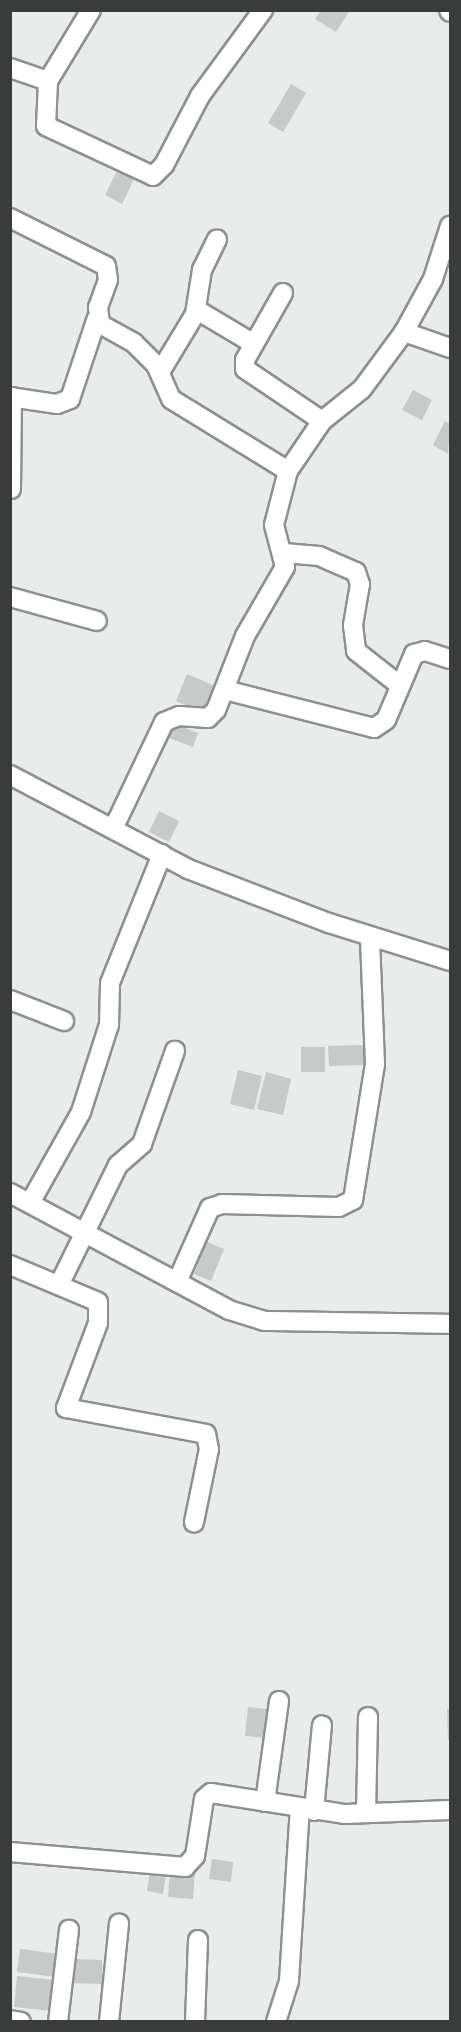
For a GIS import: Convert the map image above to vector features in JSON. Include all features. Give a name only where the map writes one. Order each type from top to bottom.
[{"type":"street","points":[[91,10],[48,81],[46,126],[153,176],[165,165],[200,96],[262,11]]},
{"type":"street","points":[[10,68],[48,81]]},
{"type":"street","points":[[10,218],[106,266],[108,280],[70,399],[57,404],[11,397],[11,489]]},
{"type":"street","points":[[114,827],[164,722],[179,716],[208,718],[225,690],[245,636],[285,567],[284,553],[274,525],[288,471],[322,421],[362,389],[404,332],[433,279],[450,226]]},
{"type":"street","points":[[160,372],[197,310],[202,270],[217,239]]},
{"type":"street","points":[[283,293],[245,360],[248,374],[322,421]]},
{"type":"street","points":[[197,310],[254,344]]},
{"type":"street","points":[[97,318],[106,328],[134,343],[160,372],[171,399],[288,471]]},
{"type":"street","points":[[404,332],[450,348]]},
{"type":"street","points":[[284,553],[319,556],[356,572],[360,584],[353,625],[356,651],[398,684]]},
{"type":"street","points":[[10,597],[97,621]]},
{"type":"street","points":[[225,690],[374,728],[386,720],[398,684],[414,654],[425,651],[450,659]]},
{"type":"street","points":[[10,775],[114,827],[162,854],[253,896],[370,937],[450,961]]},
{"type":"street","points":[[30,1203],[81,1112],[109,1024],[110,983],[162,854]]},
{"type":"street","points":[[177,1282],[210,1208],[222,1204],[339,1207],[353,1200],[375,1064],[370,937]]},
{"type":"street","points":[[10,1000],[64,1021]]},
{"type":"street","points":[[59,1285],[88,1234],[118,1165],[142,1144],[175,1051]]},
{"type":"street","points":[[10,1194],[229,1310],[264,1321],[450,1324]]},
{"type":"street","points":[[10,1265],[93,1297],[100,1309],[66,1408],[206,1434],[209,1449],[194,1522]]},
{"type":"street","points":[[265,1802],[279,1701]]},
{"type":"street","points":[[366,1813],[368,1717]]},
{"type":"street","points":[[276,2022],[289,1981],[307,1809],[322,1725]]},
{"type":"street","points":[[10,1852],[185,1867],[195,1856],[204,1799],[211,1793],[307,1809],[366,1813],[450,1810]]},
{"type":"street","points":[[109,2022],[119,1924]]},
{"type":"street","points":[[58,2022],[69,1929]]},
{"type":"street","points":[[195,2022],[198,1940]]},
{"type":"street","points":[[10,2020],[21,2022]]},
{"type":"building","points":[[321,10],[350,10],[336,32],[315,19]]},
{"type":"building","points":[[291,84],[306,93],[283,132],[268,123]]},
{"type":"building","points":[[119,167],[136,175],[122,204],[105,195]]},
{"type":"building","points":[[413,390],[432,400],[422,420],[402,410]]},
{"type":"building","points":[[445,421],[450,424],[448,454],[433,445]]},
{"type":"building","points":[[187,674],[220,688],[209,715],[176,701]]},
{"type":"building","points":[[175,724],[198,733],[193,747],[169,738]]},
{"type":"building","points":[[159,811],[179,821],[169,842],[149,832]]},
{"type":"building","points":[[365,1045],[366,1065],[329,1066],[328,1046]]},
{"type":"building","points":[[301,1047],[325,1047],[325,1072],[301,1072]]},
{"type":"building","points":[[238,1070],[262,1076],[254,1110],[230,1104]]},
{"type":"building","points":[[266,1072],[291,1079],[283,1115],[257,1109]]},
{"type":"building","points":[[207,1242],[224,1249],[211,1281],[194,1274]]},
{"type":"building","points":[[248,1707],[267,1709],[265,1738],[245,1736]]},
{"type":"building","points":[[447,1709],[450,1709],[450,1740],[448,1740]]},
{"type":"building","points":[[212,1859],[233,1862],[231,1882],[209,1879]]},
{"type":"building","points":[[170,1869],[195,1871],[193,1899],[168,1897]]},
{"type":"building","points":[[150,1871],[166,1874],[163,1894],[147,1891]]},
{"type":"building","points":[[20,1949],[59,1954],[56,1977],[17,1972]]},
{"type":"building","points":[[71,1959],[102,1960],[102,1984],[70,1983]]},
{"type":"building","points":[[17,1976],[55,1980],[52,2011],[14,2007]]}]
